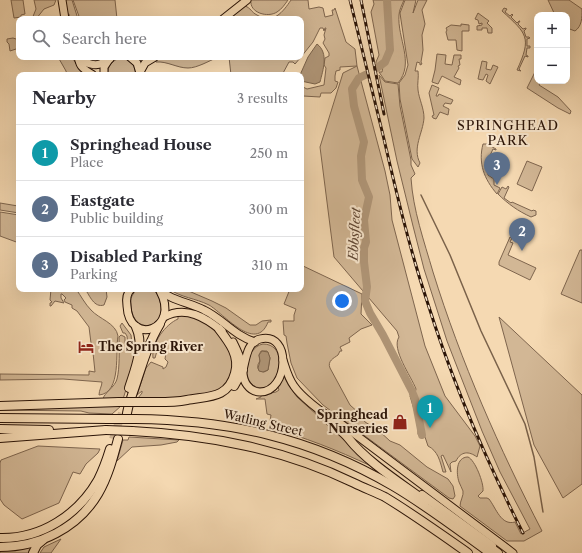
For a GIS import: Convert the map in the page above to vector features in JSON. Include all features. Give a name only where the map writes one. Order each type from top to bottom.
[{"type":"highway","points":[[126,401],[148,348],[160,324]]},
{"type":"highway","points":[[124,413],[140,348],[140,337],[136,327]]},
{"type":"highway","points":[[0,406],[126,401],[183,401],[206,398],[219,394],[228,387],[234,377],[236,364],[235,353],[219,329]]},
{"type":"highway","points":[[183,401],[190,403],[204,403],[219,400],[233,389],[243,370]]},
{"type":"highway","points":[[325,415],[330,422],[409,486],[502,553]]},
{"type":"highway","name":"Watling Street","points":[[0,418],[181,421],[216,424],[258,432],[308,447],[356,467],[394,487],[439,516],[490,553]]},
{"type":"highway","points":[[0,429],[106,430],[169,433],[234,442],[283,455],[329,471],[384,497],[428,524],[468,553]]},
{"type":"highway","points":[[0,438],[106,430]]},
{"type":"highway","points":[[349,438],[350,442],[396,480],[498,553]]},
{"type":"highway","points":[[0,538],[21,536],[46,529],[70,514],[81,504],[98,480],[116,439],[107,476],[97,495],[72,523],[55,534],[43,539],[20,546],[0,547]]},
{"type":"highway","points":[[33,553],[37,545],[43,539]]},
{"type":"main road","points":[[62,0],[65,16]]},
{"type":"main road","points":[[227,16],[247,0]]},
{"type":"main road","points":[[78,60],[83,68],[89,72]]},
{"type":"main road","points":[[80,60],[94,65],[107,60]]},
{"type":"main road","points":[[104,72],[104,67],[109,60]]},
{"type":"main road","points":[[134,60],[137,62],[140,72]]},
{"type":"main road","points":[[141,72],[145,63],[150,60]]},
{"type":"main road","points":[[125,292],[127,313],[130,321],[136,327],[145,330],[149,330],[160,324],[164,317],[165,303],[160,292]]},
{"type":"main road","points":[[126,300],[129,292]]},
{"type":"main road","points":[[163,292],[178,300],[206,310],[236,333],[255,342]]},
{"type":"main road","points":[[164,317],[173,313],[188,312],[200,316],[219,329],[232,341],[237,350],[243,370],[244,380],[249,387],[256,392],[265,392],[274,387],[278,382],[283,360]]},
{"type":"main road","points":[[243,370],[249,348],[255,342],[265,339],[274,341],[282,349],[283,360],[289,378],[294,387],[325,415],[332,417],[513,553]]},
{"type":"shaded area","points":[[11,0],[23,0],[25,14],[14,18]]},
{"type":"shaded area","points":[[34,0],[56,0],[54,5],[44,9],[38,16],[33,16],[36,9]]},
{"type":"shaded area","points":[[65,0],[72,0],[77,16],[69,16],[69,14],[67,14]]},
{"type":"shaded area","points":[[73,0],[115,0],[117,16],[79,16]]},
{"type":"shaded area","points":[[251,0],[288,0],[279,11],[273,14],[264,14],[253,8]]},
{"type":"shaded area","points":[[291,0],[308,0],[309,9],[319,7],[323,8],[325,17],[333,15],[332,10],[335,8],[346,42],[355,49],[357,66],[340,67],[340,70],[336,71],[335,81],[338,82],[336,88],[331,93],[321,93],[320,97],[304,96],[304,88],[307,89],[324,85],[326,68],[324,65],[325,58],[329,56],[329,53],[323,43],[326,28],[324,31],[323,28],[320,28],[313,42],[304,53],[304,16],[277,16],[285,9]]},
{"type":"shaded area","points":[[373,0],[404,0],[399,15],[399,24],[404,50],[405,67],[403,75],[398,83],[385,81],[379,72],[382,72],[383,66],[381,64],[376,65],[379,55],[371,12],[374,4]]},
{"type":"shaded area","points":[[405,0],[416,0],[413,13],[418,0],[427,0],[422,10],[425,24],[422,35],[422,64],[420,65],[420,63],[417,62],[415,71],[418,71],[418,90],[424,118],[417,146],[420,163],[418,167],[412,159],[400,99],[399,83],[405,75],[408,65],[400,13]]},
{"type":"shaded area","points":[[548,0],[569,0],[582,9],[579,27],[575,31],[570,29],[570,12],[554,12]]},
{"type":"shaded area","points":[[245,6],[259,16],[231,16]]},
{"type":"shaded area","points":[[504,8],[507,9],[505,12],[510,16],[512,14],[513,15],[511,17],[517,23],[520,21],[518,24],[523,29],[526,28],[524,31],[526,37],[530,38],[527,39],[527,46],[530,46],[530,48],[527,48],[526,55],[528,57],[525,56],[519,69],[521,71],[517,70],[524,50],[524,37],[522,31],[517,25],[502,11]]},
{"type":"shaded area","points":[[478,13],[489,21],[487,23],[492,28],[492,33],[488,33],[487,28],[477,30],[477,26],[482,25],[482,23],[479,24],[478,20],[475,19]]},
{"type":"shaded area","points":[[461,24],[469,25],[469,31],[462,31],[462,51],[457,50],[456,40],[448,40],[446,32],[446,28],[451,25],[461,26]]},
{"type":"shaded area","points":[[7,39],[16,39],[16,49],[10,51]]},
{"type":"shaded area","points":[[317,44],[323,52],[324,67],[320,82],[315,84],[304,82],[304,72],[301,72],[308,57]]},
{"type":"shaded area","points":[[437,54],[446,55],[445,64],[452,65],[454,55],[461,55],[461,59],[459,59],[460,65],[458,66],[459,68],[454,77],[461,80],[460,85],[442,76],[438,84],[432,82]]},
{"type":"shaded area","points":[[60,60],[74,60],[84,72],[66,72]]},
{"type":"shaded area","points":[[115,60],[128,60],[134,66],[135,72],[108,72],[111,64]]},
{"type":"shaded area","points":[[155,60],[212,60],[192,68],[156,62]]},
{"type":"shaded area","points":[[229,60],[298,60],[295,64],[293,62],[289,62],[284,72],[231,72]]},
{"type":"shaded area","points":[[482,61],[487,62],[486,69],[491,70],[493,65],[498,67],[490,84],[486,81],[488,75],[486,74],[483,80],[478,79]]},
{"type":"shaded area","points":[[357,66],[385,171],[390,195],[392,220],[425,346],[445,396],[475,436],[480,446],[477,457],[465,453],[460,455],[456,461],[452,462],[450,464],[451,472],[443,455],[441,456],[446,472],[443,472],[440,460],[434,451],[428,446],[425,437],[419,436],[418,434],[418,425],[422,424],[418,423],[410,396],[415,393],[416,389],[400,355],[397,342],[399,337],[397,331],[334,257],[320,147],[343,73]]},
{"type":"shaded area","points":[[534,74],[534,84],[540,84],[558,97],[571,111],[570,114],[558,108],[527,88]]},
{"type":"shaded area","points":[[379,75],[385,82],[398,84],[400,106],[411,165],[415,174],[411,178],[416,214],[444,306],[468,372],[496,436],[542,531],[524,541],[507,541],[460,506],[463,491],[459,483],[457,470],[461,460],[468,457],[476,467],[482,483],[483,491],[478,496],[480,498],[489,499],[502,519],[510,523],[515,522],[521,534],[530,529],[500,472],[482,431],[447,341],[424,269],[413,226],[397,161]]},
{"type":"shaded area","points":[[432,85],[439,88],[436,96],[439,94],[453,100],[451,104],[445,103],[443,106],[449,109],[448,115],[440,112],[436,119],[432,116],[434,115],[429,93]]},
{"type":"shaded area","points":[[483,144],[487,144],[496,149],[493,149],[485,166],[488,168],[488,175],[494,179],[494,185],[500,188],[497,194],[489,183],[483,170],[481,158]]},
{"type":"shaded area","points":[[527,161],[542,167],[532,191],[517,184]]},
{"type":"shaded area","points":[[508,186],[509,187],[504,198],[511,203],[512,202],[532,211],[536,211],[536,215],[531,217],[509,204],[498,194],[502,187],[506,189]]},
{"type":"shaded area","points":[[0,203],[16,206],[16,213],[0,210]]},
{"type":"shaded area","points":[[0,212],[16,215],[16,242],[0,236]]},
{"type":"shaded area","points":[[510,237],[512,238],[510,242],[513,243],[508,255],[536,268],[530,280],[499,265]]},
{"type":"shaded area","points":[[580,250],[582,250],[582,303],[561,294]]},
{"type":"shaded area","points":[[304,266],[362,294],[361,314],[372,325],[361,329],[349,338],[350,342],[340,347],[342,351],[340,351],[338,355],[329,363],[329,366],[350,405],[360,414],[365,422],[378,430],[390,441],[400,445],[427,467],[448,479],[453,486],[455,496],[453,499],[449,498],[323,405],[297,378],[291,363],[286,336],[284,335],[283,321],[294,321],[296,309],[284,304],[289,292],[304,292]]},
{"type":"shaded area","points":[[51,292],[78,292],[91,310],[111,324],[117,332],[116,370],[111,387],[106,393],[99,395],[102,382],[63,379],[0,380],[0,374],[89,375],[89,371],[95,372],[89,327],[77,311],[72,308],[72,305],[65,302],[64,300],[66,298],[62,294],[61,298],[64,303],[55,301],[50,306],[50,303],[52,302],[50,300]]},
{"type":"shaded area","points":[[87,292],[106,292],[107,297],[104,305],[98,305]]},
{"type":"shaded area","points":[[135,292],[155,292],[158,296],[161,308],[160,317],[152,325],[146,326],[136,320],[131,303]]},
{"type":"shaded area","points":[[175,292],[191,292],[212,301],[226,308],[250,325],[256,325],[262,321],[271,320],[271,322],[268,322],[263,331],[256,334],[248,333],[209,305]]},
{"type":"shaded area","points":[[183,315],[195,318],[207,325],[218,334],[227,346],[232,358],[233,371],[228,382],[217,391],[210,394],[188,397],[138,398],[142,393],[142,391],[137,395],[146,368],[151,362],[163,367],[163,369],[166,367],[168,362],[165,359],[167,346],[159,344],[155,358],[153,358],[154,346],[157,340],[173,321],[178,319],[178,316]]},
{"type":"shaded area","points":[[499,317],[582,395],[582,484],[563,498],[534,445]]},
{"type":"shaded area","points":[[122,323],[131,335],[131,348],[128,346],[127,336],[123,333],[120,326]]},
{"type":"shaded area","points":[[121,335],[125,337],[125,343],[129,349],[134,347],[134,340],[136,340],[135,355],[130,377],[123,399],[103,399],[105,394],[114,385],[117,379],[119,364],[119,337]]},
{"type":"shaded area","points":[[263,344],[271,346],[277,351],[279,359],[277,375],[273,382],[267,387],[260,388],[253,385],[247,374],[249,358],[257,347]],"holes":[[[261,351],[267,351],[270,358],[268,370],[264,372],[260,371],[258,368],[260,361],[259,355]]]},
{"type":"shaded area","points":[[262,351],[268,352],[270,358],[268,370],[263,372],[259,371],[258,368],[260,361],[259,355]]},
{"type":"shaded area","points":[[284,376],[297,397],[371,466],[320,444],[268,427],[270,425],[271,415],[267,414],[265,399],[256,399],[261,397],[261,395],[279,390],[278,387]]},
{"type":"shaded area","points":[[121,406],[112,414],[89,413],[81,411],[0,410],[0,408]]},
{"type":"shaded area","points":[[129,437],[179,440],[177,442],[161,445],[132,447],[117,461],[123,440],[128,440]]},
{"type":"shaded area","points":[[38,446],[100,449],[98,453],[86,464],[80,474],[73,472],[59,503],[22,519],[4,505],[0,499],[0,463],[1,460]]},
{"type":"shaded area","points":[[61,539],[51,553],[40,553],[44,547]]},
{"type":"shaded area","points":[[33,546],[32,553],[0,553],[0,550]]},
{"type":"pier","points":[[376,63],[378,75],[365,77],[363,69]]},
{"type":"waterway","name":"Ebbsfleet","points":[[377,68],[385,62],[390,50],[387,0]]},
{"type":"waterway","name":"Ebbsfleet","points":[[365,75],[359,78],[352,89],[354,106],[364,142],[361,156],[362,180],[369,197],[364,220],[366,242],[364,248],[364,262],[367,287],[365,301],[412,391]]},
{"type":"waterway","points":[[421,195],[450,255],[481,331],[525,424],[534,457],[543,512]]},
{"type":"waterway","name":"Ebbsfleet","points":[[413,394],[422,435]]},
{"type":"tunnel","points":[[113,439],[122,413]]},
{"type":"railway","points":[[350,0],[403,219],[427,301],[458,390],[495,476],[523,533]]},
{"type":"railway","points":[[361,0],[384,114]]},
{"type":"place","name":"Disabled Parking","points":[[497,185]]},
{"type":"place","name":"Eastgate","points":[[522,251]]},
{"type":"place","name":"The Spring River","points":[[86,347]]},
{"type":"place","name":"Springhead Nurseries","points":[[400,422]]},
{"type":"place","name":"Springhead House","points":[[430,428]]},
{"type":"district","name":"SPRINGHEAD PARK","points":[[508,132]]}]
